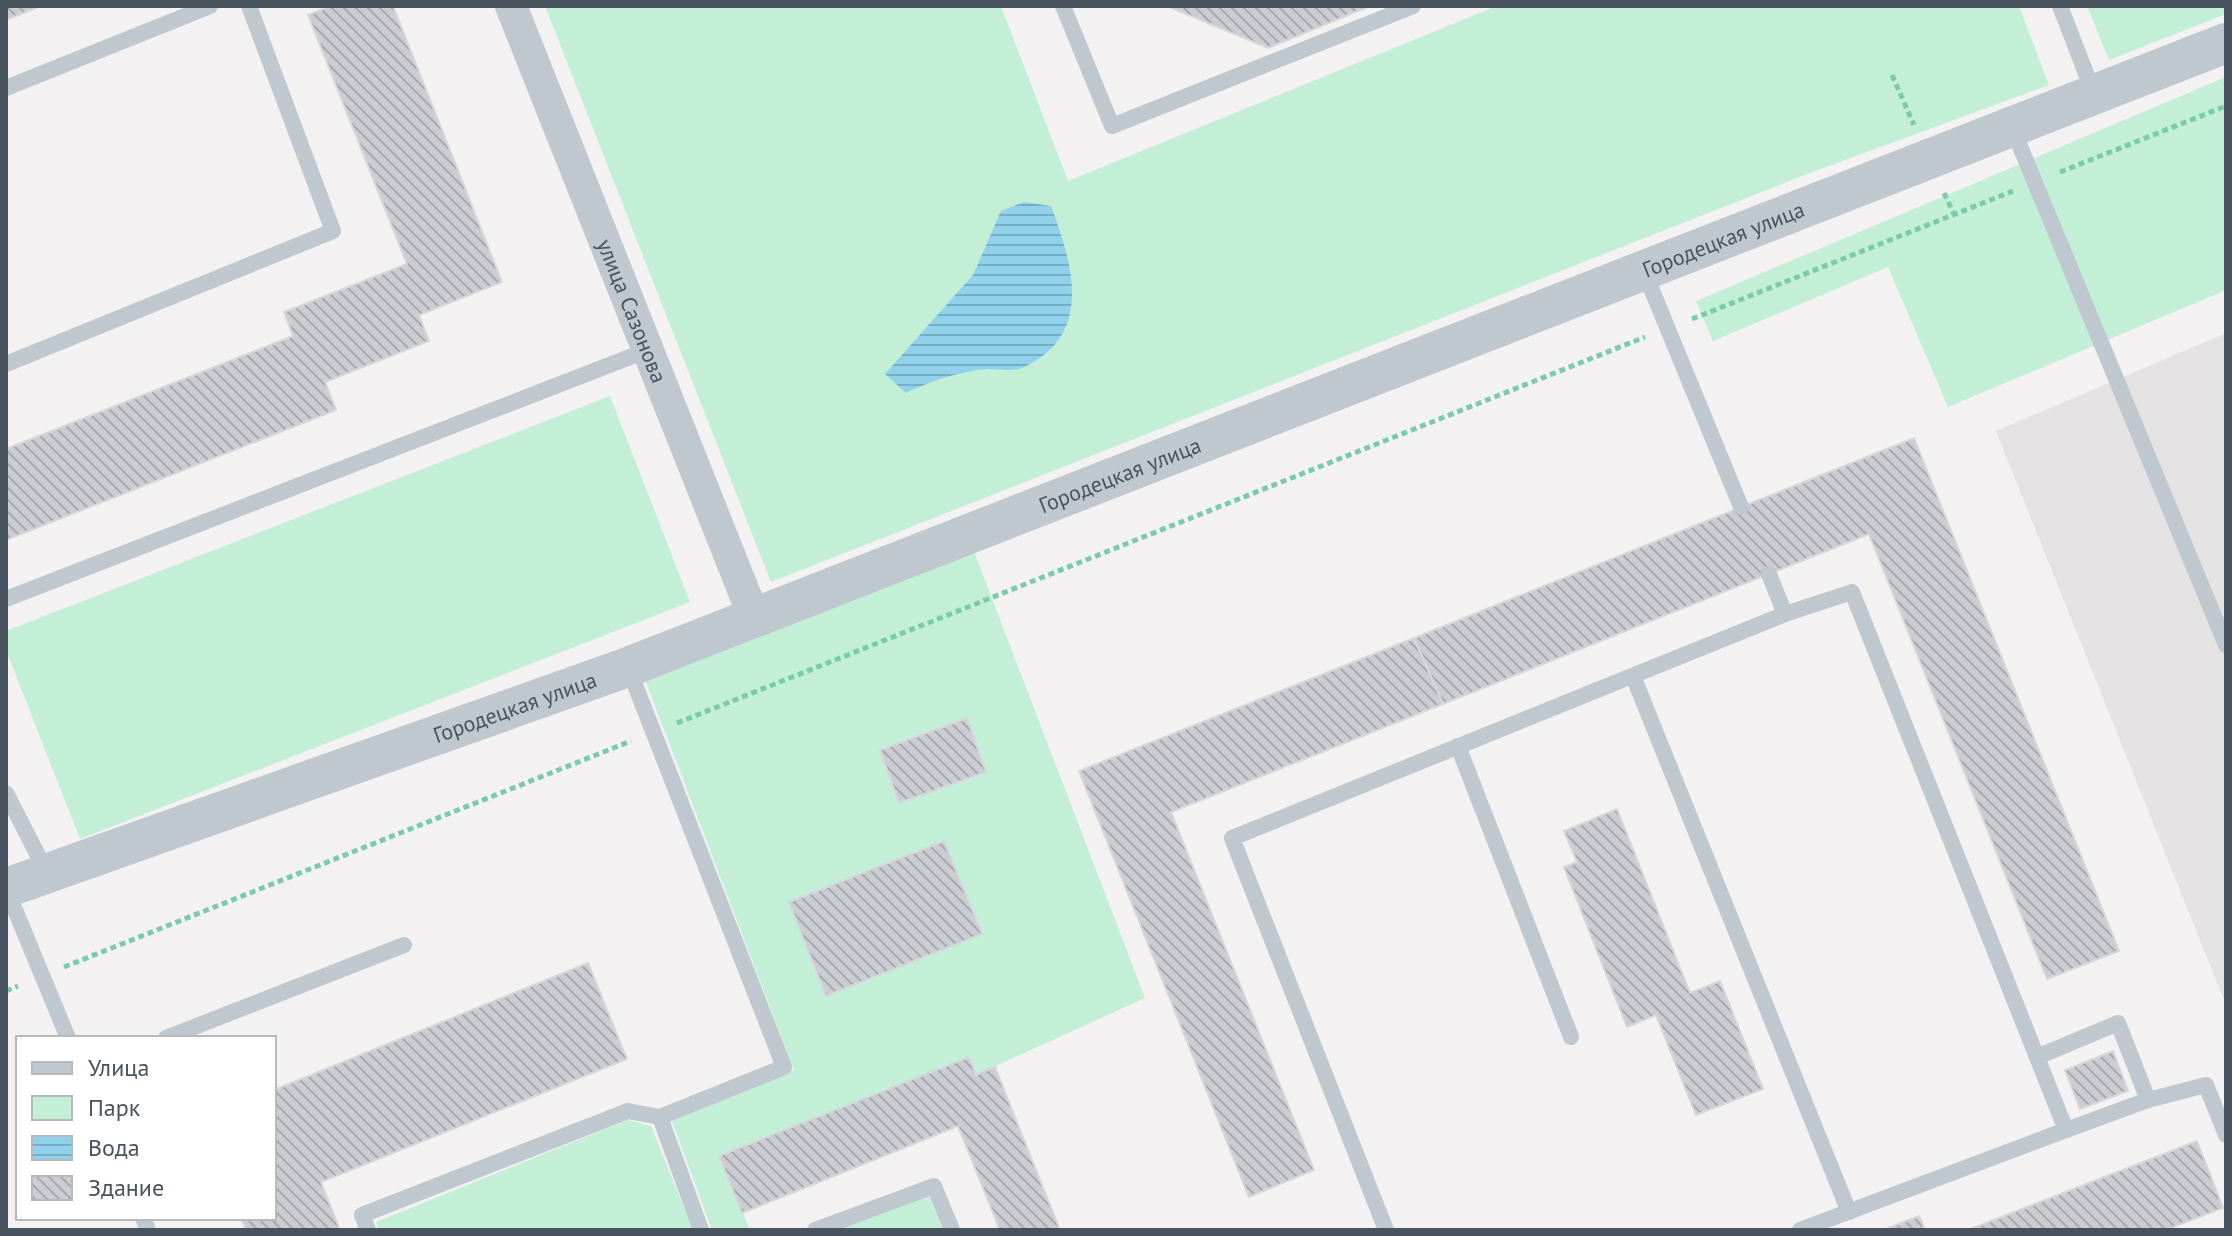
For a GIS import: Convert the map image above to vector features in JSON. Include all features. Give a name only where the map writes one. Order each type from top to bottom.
[{"type":"street","name":"улица Сазонова","points":[[511,6],[754,617]]},
{"type":"street","name":"Городецкая улица","points":[[6,888],[46,871],[628,667],[2226,43]]},
{"type":"lane","points":[[6,88],[210,6]]},
{"type":"lane","points":[[6,364],[333,231],[249,6]]},
{"type":"lane","points":[[1063,6],[1112,126],[1413,6]]},
{"type":"lane","points":[[2060,6],[2094,94]]},
{"type":"lane","points":[[2011,126],[2226,645]]},
{"type":"lane","points":[[1644,270],[1741,507]]},
{"type":"lane","points":[[6,599],[648,350]]},
{"type":"lane","points":[[1769,574],[1785,614]]},
{"type":"lane","points":[[1386,1230],[1232,838],[1785,614],[1852,592],[2066,1130]]},
{"type":"lane","points":[[368,1230],[362,1215],[628,1111],[660,1117],[784,1067],[628,667]]},
{"type":"lane","points":[[1633,676],[1849,1212]]},
{"type":"lane","points":[[1458,746],[1571,1037]]},
{"type":"lane","points":[[8,803],[46,871]]},
{"type":"lane","points":[[6,888],[67,1036]]},
{"type":"lane","points":[[171,1036],[404,945]]},
{"type":"lane","points":[[2037,1057],[2118,1023],[2148,1100]]},
{"type":"lane","points":[[1800,1230],[2148,1100],[2206,1085],[2226,1135]]},
{"type":"lane","points":[[660,1117],[701,1230]]},
{"type":"lane","points":[[815,1230],[934,1186],[952,1230]]},
{"type":"path","points":[[6,991],[2226,106]]},
{"type":"shaded area","points":[[2226,333],[2226,1005],[1996,431]]},
{"type":"green space","points":[[545,6],[1001,6],[1068,181],[1497,6],[2019,6],[2049,85],[1807,174],[771,582]]},
{"type":"green space","points":[[2087,6],[2226,6],[2226,14],[2109,60]]},
{"type":"green space","points":[[2226,77],[2226,290],[1948,407],[1888,267],[1713,341],[1696,301]]},
{"type":"green space","points":[[610,396],[690,602],[80,839],[6,650],[6,631]]},
{"type":"green space","points":[[973,549],[1145,998],[976,1075],[969,1057],[720,1156],[750,1230],[712,1230],[672,1121],[794,1070],[644,677]]},
{"type":"green space","points":[[628,1120],[651,1126],[693,1230],[379,1230],[376,1222]]},
{"type":"green space","points":[[929,1196],[943,1230],[837,1230]]},
{"type":"water","points":[[1024,202],[1051,206],[1066,250],[1072,295],[1069,316],[1061,336],[1046,353],[1020,369],[966,372],[906,393],[885,374],[973,275],[1001,211]]},
{"type":"building","points":[[6,6],[38,6],[38,7],[6,20]]},
{"type":"building","points":[[331,6],[393,6],[502,282],[419,315],[429,341],[325,382],[336,410],[6,540],[6,449],[293,336],[284,312],[407,264],[308,15]]},
{"type":"building","points":[[1167,6],[1370,6],[1268,48]]},
{"type":"building","points":[[1914,438],[2119,951],[2047,979],[1869,534],[1443,704],[1414,638]]},
{"type":"building","points":[[1414,638],[1443,704],[1171,812],[1314,1170],[1249,1197],[1079,771]]},
{"type":"building","points":[[967,718],[986,772],[899,803],[880,750]]},
{"type":"building","points":[[1617,809],[1690,993],[1720,981],[1763,1089],[1696,1115],[1656,1015],[1627,1027],[1564,867],[1577,862],[1564,831]]},
{"type":"building","points":[[944,841],[982,934],[826,996],[789,902]]},
{"type":"building","points":[[588,963],[627,1059],[321,1182],[340,1230],[246,1230],[242,1220],[276,1220],[276,1089]]},
{"type":"building","points":[[2113,1051],[2128,1091],[2080,1109],[2065,1070]]},
{"type":"building","points":[[969,1057],[976,1075],[995,1067],[1060,1230],[1000,1230],[958,1126],[742,1213],[719,1156]]},
{"type":"building","points":[[2197,1141],[2223,1208],[2165,1230],[1968,1230]]},
{"type":"building","points":[[1919,1216],[1925,1230],[1883,1230]]}]
